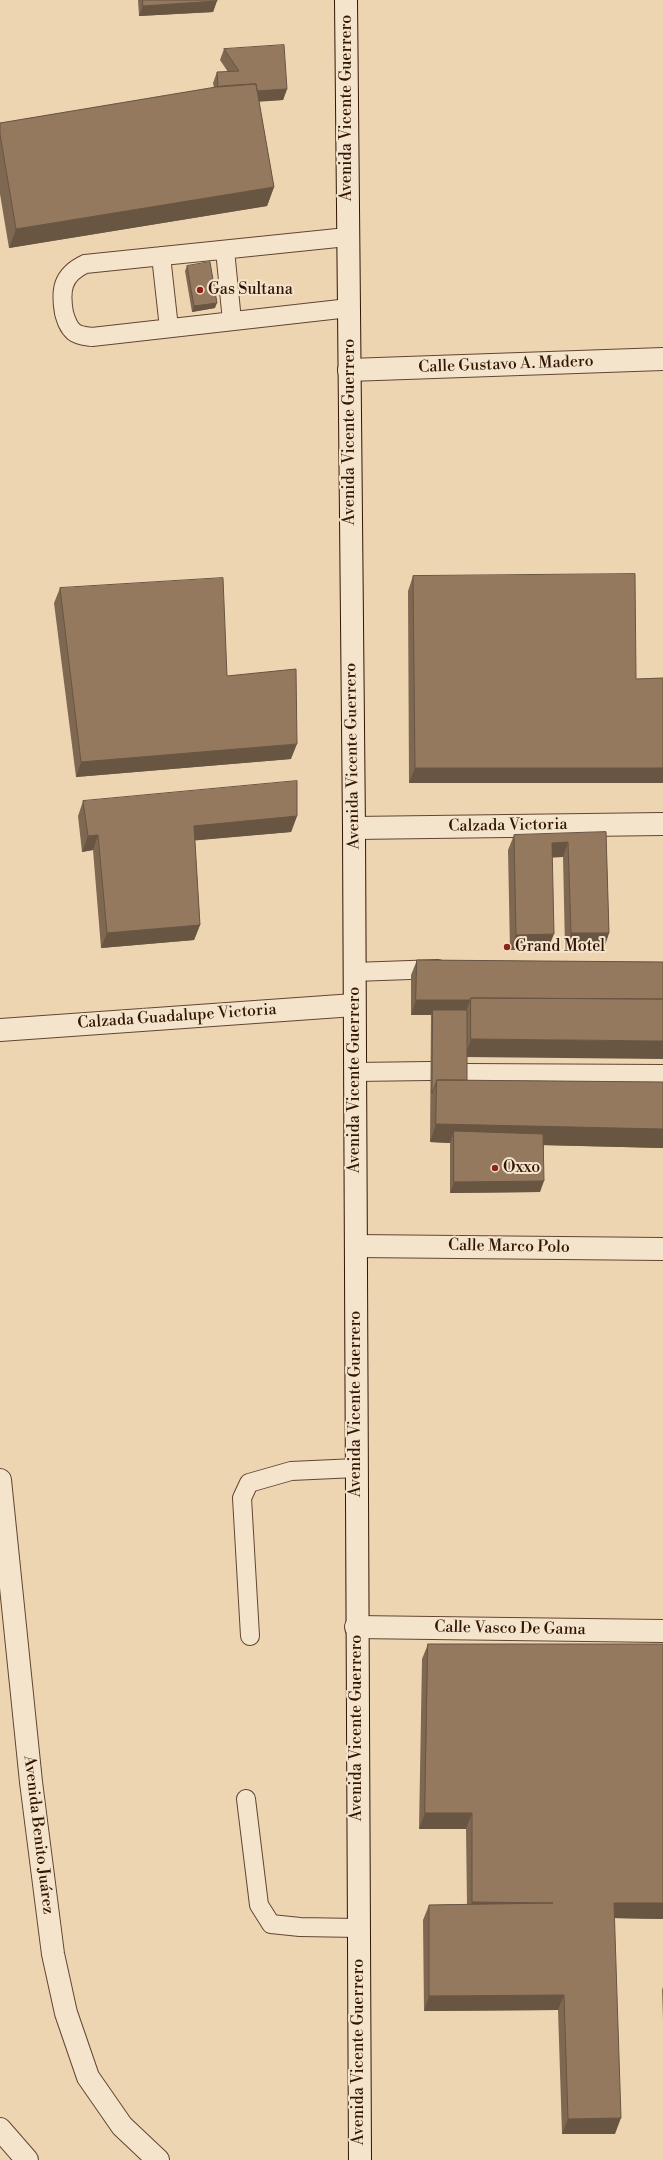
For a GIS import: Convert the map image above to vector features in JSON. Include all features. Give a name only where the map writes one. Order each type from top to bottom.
[{"type":"street","name":"Avenida Vicente Guerrero","points":[[346,0],[347,237],[354,828],[356,1628],[360,2160]]},
{"type":"street","name":"Calle Gustavo A. Madero","points":[[349,370],[663,359]]},
{"type":"street","name":"Calzada Victoria","points":[[354,828],[663,824]]},
{"type":"street","name":"Calzada Guadalupe Victoria","points":[[0,1030],[354,1005]]},
{"type":"street","name":"Calle Marco Polo","points":[[356,1246],[663,1249]]},
{"type":"street","name":"Avenida Benito Juárez","points":[[0,1480],[31,1782],[54,1954],[66,2013],[88,2077],[122,2126],[158,2160]]},
{"type":"street","name":"Calle Vasco De Gama","points":[[356,1628],[663,1631]]},
{"type":"street","points":[[0,2129],[27,2160]]},
{"type":"lane","points":[[347,237],[85,264],[69,275],[63,286],[61,298],[69,327],[82,336],[92,337],[349,308]]},
{"type":"lane","points":[[225,250],[232,322]]},
{"type":"lane","points":[[161,256],[169,328]]},
{"type":"lane","points":[[354,972],[458,969]]},
{"type":"lane","points":[[355,1072],[430,1071]]},
{"type":"lane","points":[[465,1073],[663,1074]]},
{"type":"lane","points":[[250,1636],[242,1498],[249,1483],[292,1471],[356,1468]]},
{"type":"lane","points":[[246,1799],[259,1905],[271,1924],[300,1927],[358,1928]]},
{"type":"building","points":[[143,0],[217,0],[217,1],[143,6]]},
{"type":"building","points":[[284,45],[287,89],[257,91],[256,84],[218,87],[217,72],[239,71],[224,49]]},
{"type":"building","points":[[256,84],[274,187],[16,229],[0,134],[0,123],[222,86]]},
{"type":"building","name":"Gas Sultana","points":[[210,262],[217,303],[194,306],[187,266]]},
{"type":"building","points":[[635,574],[636,679],[663,678],[663,768],[415,768],[413,576]]},
{"type":"building","points":[[223,578],[227,676],[296,669],[297,744],[81,762],[60,588]]},
{"type":"building","points":[[297,781],[297,816],[194,826],[200,925],[107,933],[98,835],[88,836],[83,801]]},
{"type":"building","points":[[606,832],[609,933],[571,933],[568,842],[552,843],[554,934],[516,935],[514,835]]},
{"type":"building","points":[[417,960],[663,962],[663,999],[471,998],[470,1000],[416,1000]]},
{"type":"building","points":[[471,998],[663,999],[663,1041],[471,1039]]},
{"type":"building","points":[[433,1010],[467,1010],[467,1080],[437,1080],[432,1093]]},
{"type":"building","points":[[437,1080],[663,1082],[663,1129],[436,1124]]},
{"type":"building","name":"Oxxo","points":[[454,1131],[543,1134],[544,1181],[454,1182]]},
{"type":"building","points":[[428,1644],[663,1644],[663,1903],[614,1903],[621,2118],[568,2119],[564,1995],[429,1996],[429,1905],[553,1903],[472,1902],[472,1813],[425,1813]]},
{"type":"place","name":"Gas Sultana","points":[[200,290]]},
{"type":"place","name":"Grand Motel","points":[[507,947]]},
{"type":"place","name":"Oxxo","points":[[495,1168]]}]
